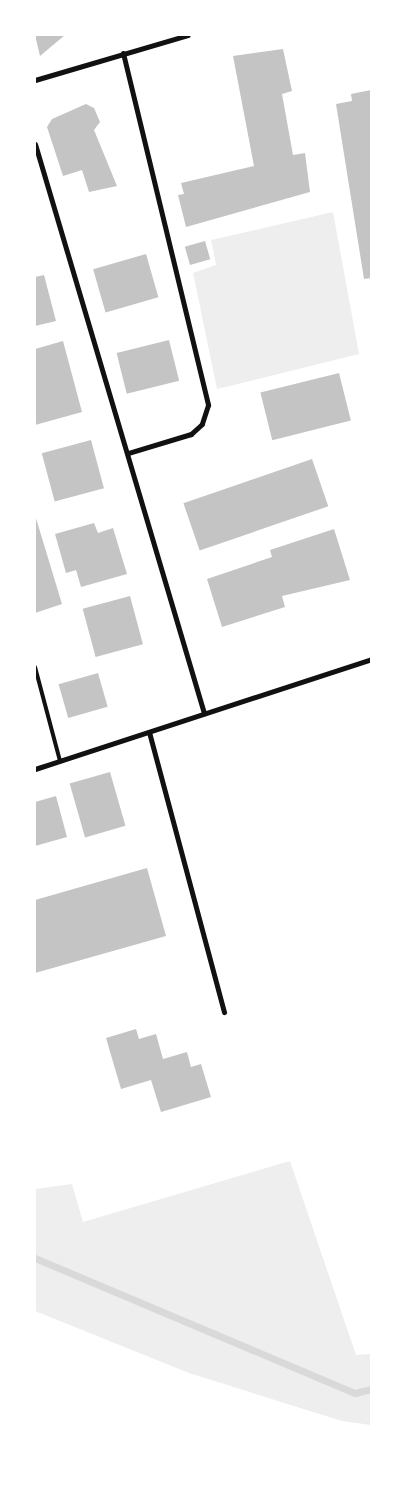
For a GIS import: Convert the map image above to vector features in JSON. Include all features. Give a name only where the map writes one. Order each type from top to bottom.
[{"type":"street","points":[[35,73],[37,79],[188,35]]},
{"type":"street","points":[[123,53],[208,405],[202,424],[190,434],[128,453]]},
{"type":"street","points":[[35,144],[204,713]]},
{"type":"street","points":[[35,769],[371,658]]},
{"type":"street","points":[[149,732],[224,1012]]},
{"type":"lane","points":[[35,668],[60,761]]},
{"type":"shaded area","points":[[333,212],[359,354],[217,389],[193,273],[216,265],[211,240]]},
{"type":"shaded area","points":[[290,1161],[356,1355],[371,1354],[371,1425],[342,1421],[189,1373],[35,1311],[35,1189],[72,1184],[83,1222]]},
{"type":"building","points":[[35,35],[65,35],[40,56]]},
{"type":"building","points":[[283,49],[292,91],[282,94],[293,155],[305,153],[310,192],[186,227],[178,195],[184,194],[181,183],[254,166],[233,56]]},
{"type":"building","points":[[371,90],[371,278],[364,279],[336,104],[352,101],[351,94]]},
{"type":"building","points":[[86,104],[94,108],[100,122],[94,130],[117,186],[89,192],[82,170],[63,176],[47,127],[52,119]]},
{"type":"building","points":[[205,241],[210,259],[190,265],[185,247]]},
{"type":"building","points":[[146,254],[158,297],[106,312],[93,269]]},
{"type":"building","points":[[44,275],[56,321],[35,326],[35,277]]},
{"type":"building","points":[[169,340],[179,381],[127,394],[117,353]]},
{"type":"building","points":[[63,341],[82,412],[35,425],[35,349]]},
{"type":"building","points":[[339,373],[351,421],[272,440],[260,393]]},
{"type":"building","points":[[91,440],[104,488],[55,501],[42,453]]},
{"type":"building","points":[[312,459],[328,506],[200,551],[183,503]]},
{"type":"building","points":[[35,515],[62,604],[35,613]]},
{"type":"building","points":[[94,523],[98,533],[113,528],[127,574],[81,587],[76,570],[66,573],[55,534]]},
{"type":"building","points":[[334,529],[350,580],[282,596],[285,607],[222,627],[207,579],[272,557],[270,550]]},
{"type":"building","points":[[130,596],[143,644],[96,657],[83,609]]},
{"type":"building","points":[[98,673],[108,707],[68,718],[59,684]]},
{"type":"building","points":[[110,772],[125,826],[85,837],[70,784]]},
{"type":"building","points":[[56,796],[67,837],[35,846],[35,802]]},
{"type":"building","points":[[147,868],[166,936],[35,973],[35,900]]},
{"type":"building","points":[[136,1029],[139,1039],[156,1034],[163,1059],[187,1052],[191,1067],[201,1064],[211,1097],[161,1112],[151,1080],[121,1089],[106,1038]]},
{"type":"waterway","points":[[35,1258],[355,1393],[371,1389]]}]
